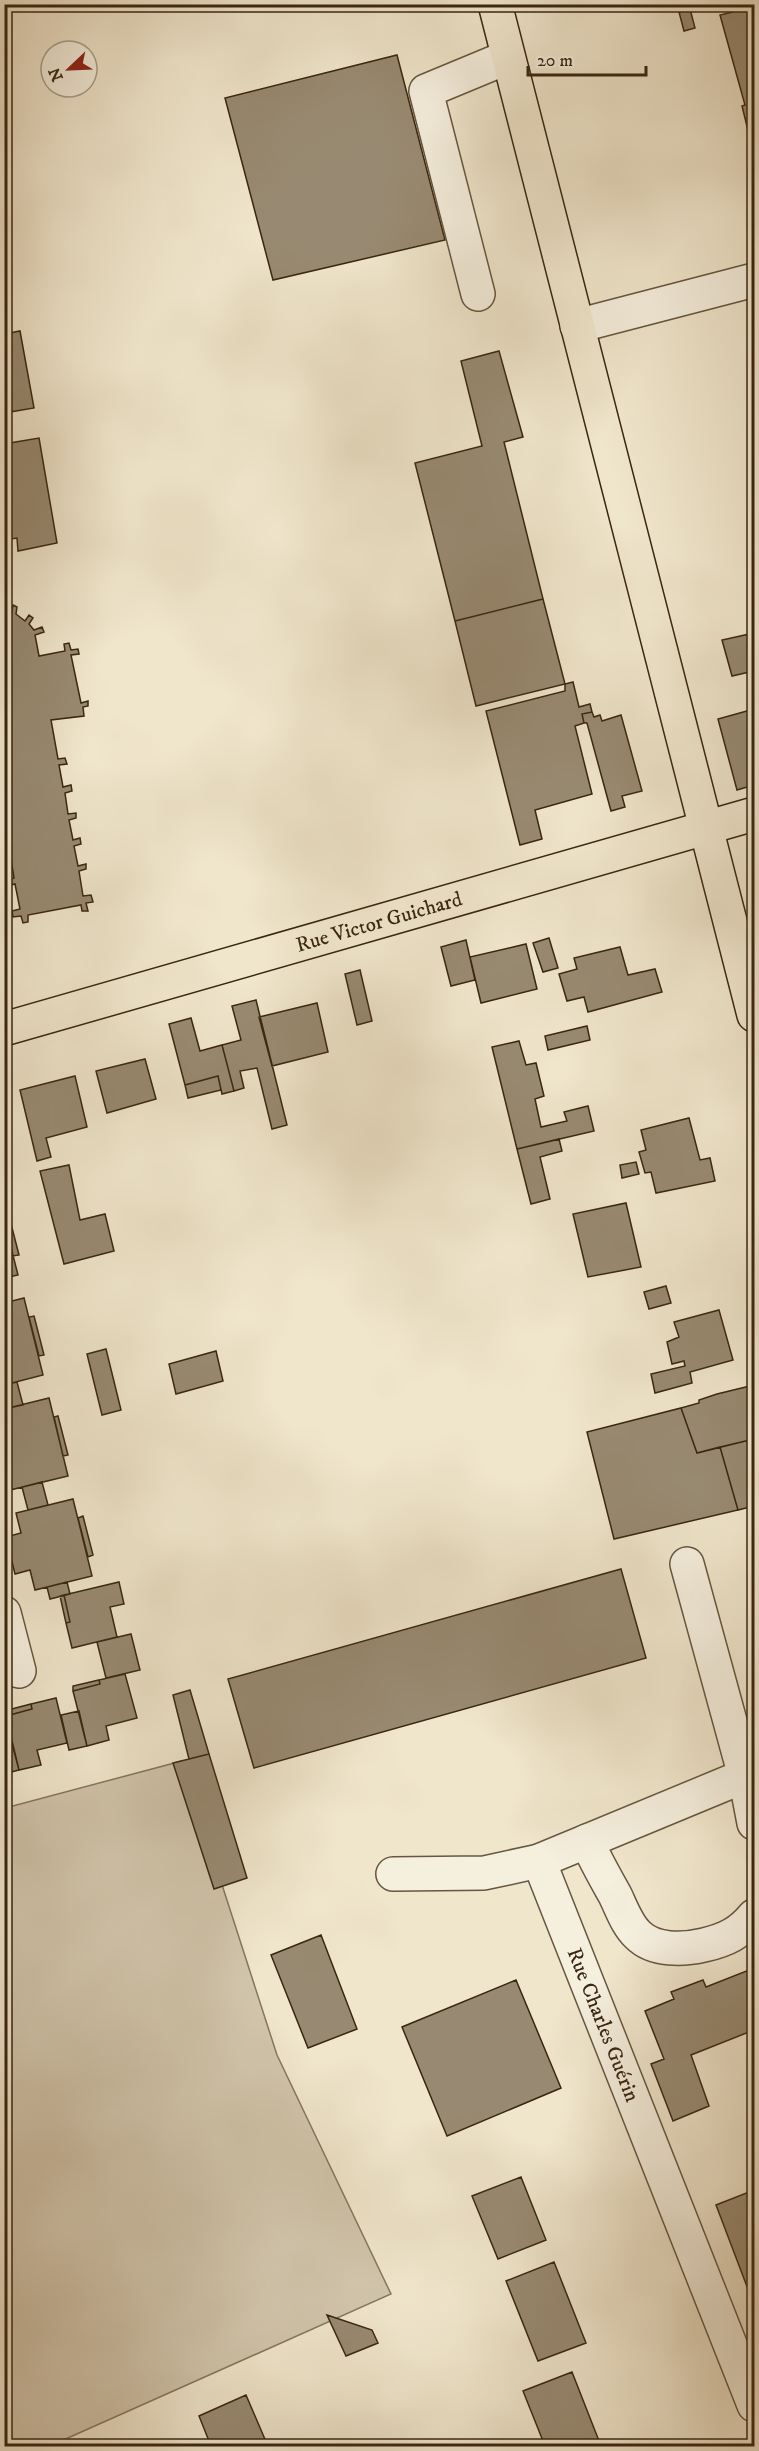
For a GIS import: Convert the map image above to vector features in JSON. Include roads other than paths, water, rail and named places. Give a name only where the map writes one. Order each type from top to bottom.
[{"type":"main road","points":[[497,5],[508,57],[754,1015]]},
{"type":"main road","name":"Rue Victor Guichard","points":[[4,1029],[754,814]]},
{"type":"street","points":[[478,294],[426,91],[508,57]]},
{"type":"street","points":[[577,326],[754,280]]},
{"type":"street","points":[[687,1564],[750,1774],[754,1822]]},
{"type":"street","points":[[4,1613],[20,1671]]},
{"type":"street","points":[[393,1875],[484,1873],[539,1861],[750,1774]]},
{"type":"street","points":[[587,1841],[628,1920],[637,1934],[647,1942],[668,1948],[696,1947],[724,1940],[743,1929],[754,1916]]},
{"type":"street","name":"Rue Charles Guérin","points":[[539,1861],[754,2404]]}]
